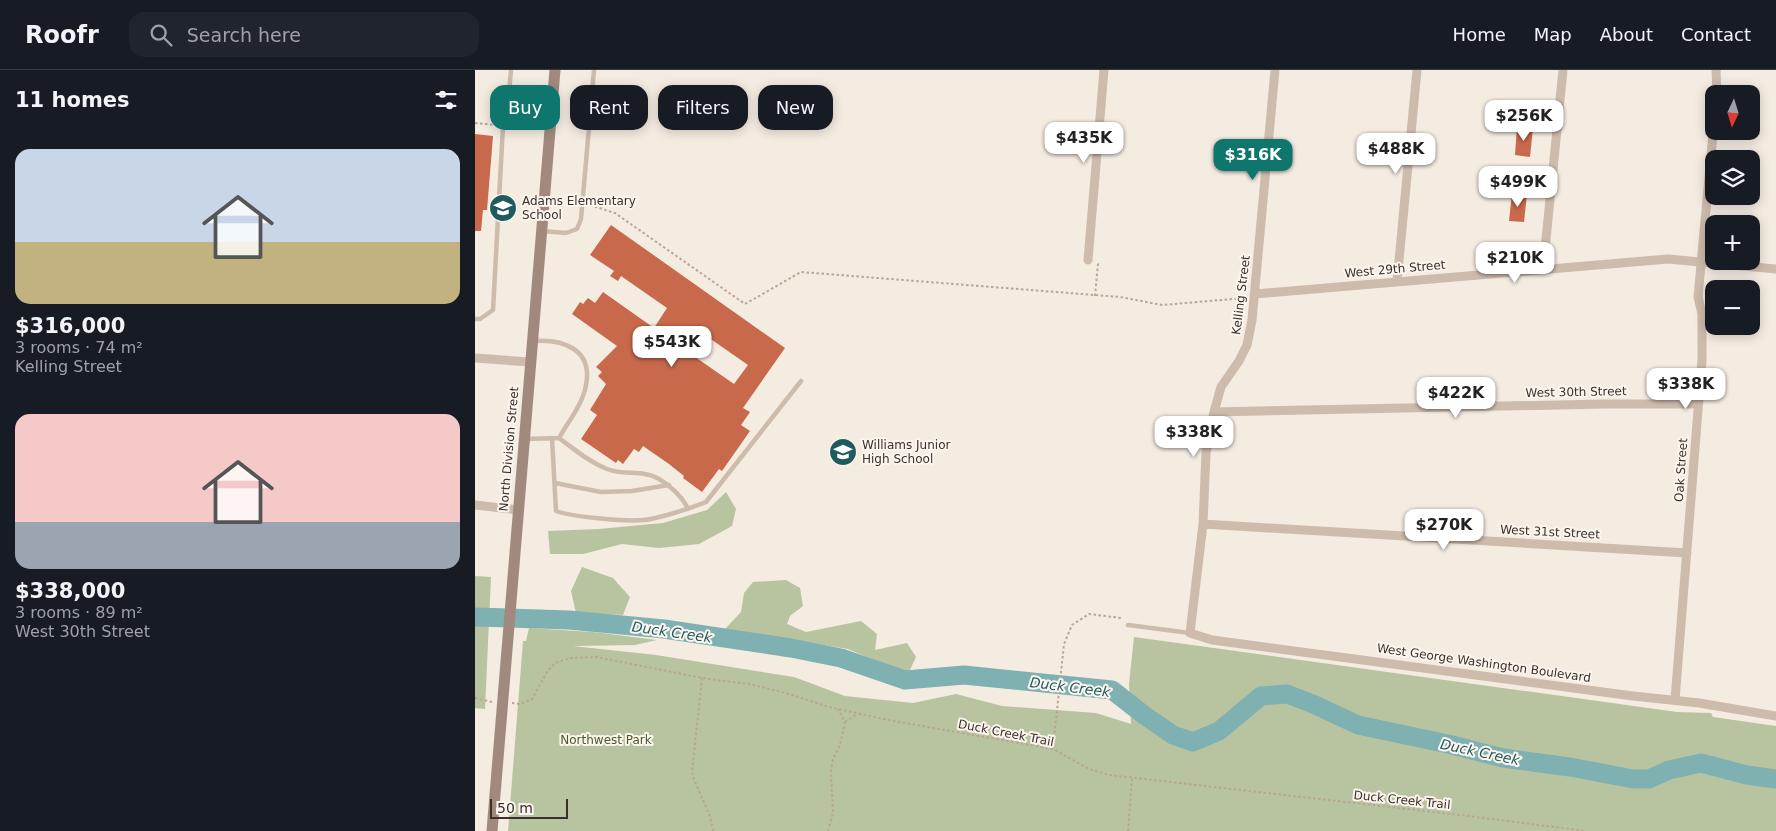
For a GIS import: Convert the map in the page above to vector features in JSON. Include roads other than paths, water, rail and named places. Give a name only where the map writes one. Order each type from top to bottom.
[{"type":"main road","name":"North Division Street","points":[[492,831],[555,70]]},
{"type":"street","points":[[1088,260],[1104,70]]},
{"type":"street","name":"Kelling Street","points":[[1190,633],[1203,524],[1207,453],[1214,412],[1221,387],[1239,361],[1247,344],[1252,320],[1275,70]]},
{"type":"street","points":[[1397,282],[1417,70]]},
{"type":"street","points":[[1543,269],[1563,70]]},
{"type":"street","points":[[1716,70],[1717,85]]},
{"type":"street","name":"Oak Street","points":[[1675,700],[1702,360],[1701,314],[1698,297],[1712,140]]},
{"type":"street","name":"West 29th Street","points":[[1255,294],[1667,259],[1776,269]]},
{"type":"street","points":[[475,358],[530,362]]},
{"type":"street","name":"West 30th Street","points":[[1214,412],[1593,404],[1698,404]]},
{"type":"street","points":[[475,505],[518,510]]},
{"type":"street","name":"West 31st Street","points":[[1203,524],[1687,553]]},
{"type":"street","name":"West George Washington Boulevard","points":[[1190,633],[1222,641],[1675,700],[1776,716]]},
{"type":"lane","points":[[475,319],[480,319],[493,310],[503,126],[507,114],[511,70]]},
{"type":"lane","points":[[541,230],[566,233],[577,229],[581,219],[595,70]]},
{"type":"lane","points":[[532,341],[552,340],[569,346],[579,354],[587,372],[586,386],[580,401],[559,438]]},
{"type":"lane","points":[[552,438],[556,511],[567,515],[649,520],[706,502],[801,380]]},
{"type":"lane","points":[[524,440],[559,438],[585,457],[609,470],[648,474],[669,485],[684,499],[688,509]]},
{"type":"lane","points":[[555,484],[601,492],[632,491],[669,485]]},
{"type":"lane","points":[[1128,625],[1190,633]]},
{"type":"waterway","name":"Duck Creek","points":[[475,617],[569,620],[664,629],[791,648],[841,658],[905,680],[964,675],[1112,690],[1173,735],[1193,742],[1219,731],[1261,696],[1287,694],[1358,725],[1503,758],[1570,767],[1633,779],[1649,779],[1669,770],[1701,763],[1747,775],[1776,779]]},
{"type":"place","name":"Adams Elementary School","points":[[503,208]]},
{"type":"place","name":"Williams Junior High School","points":[[843,452]]},
{"type":"park label","name":"Northwest Park","points":[[606,740]]}]
